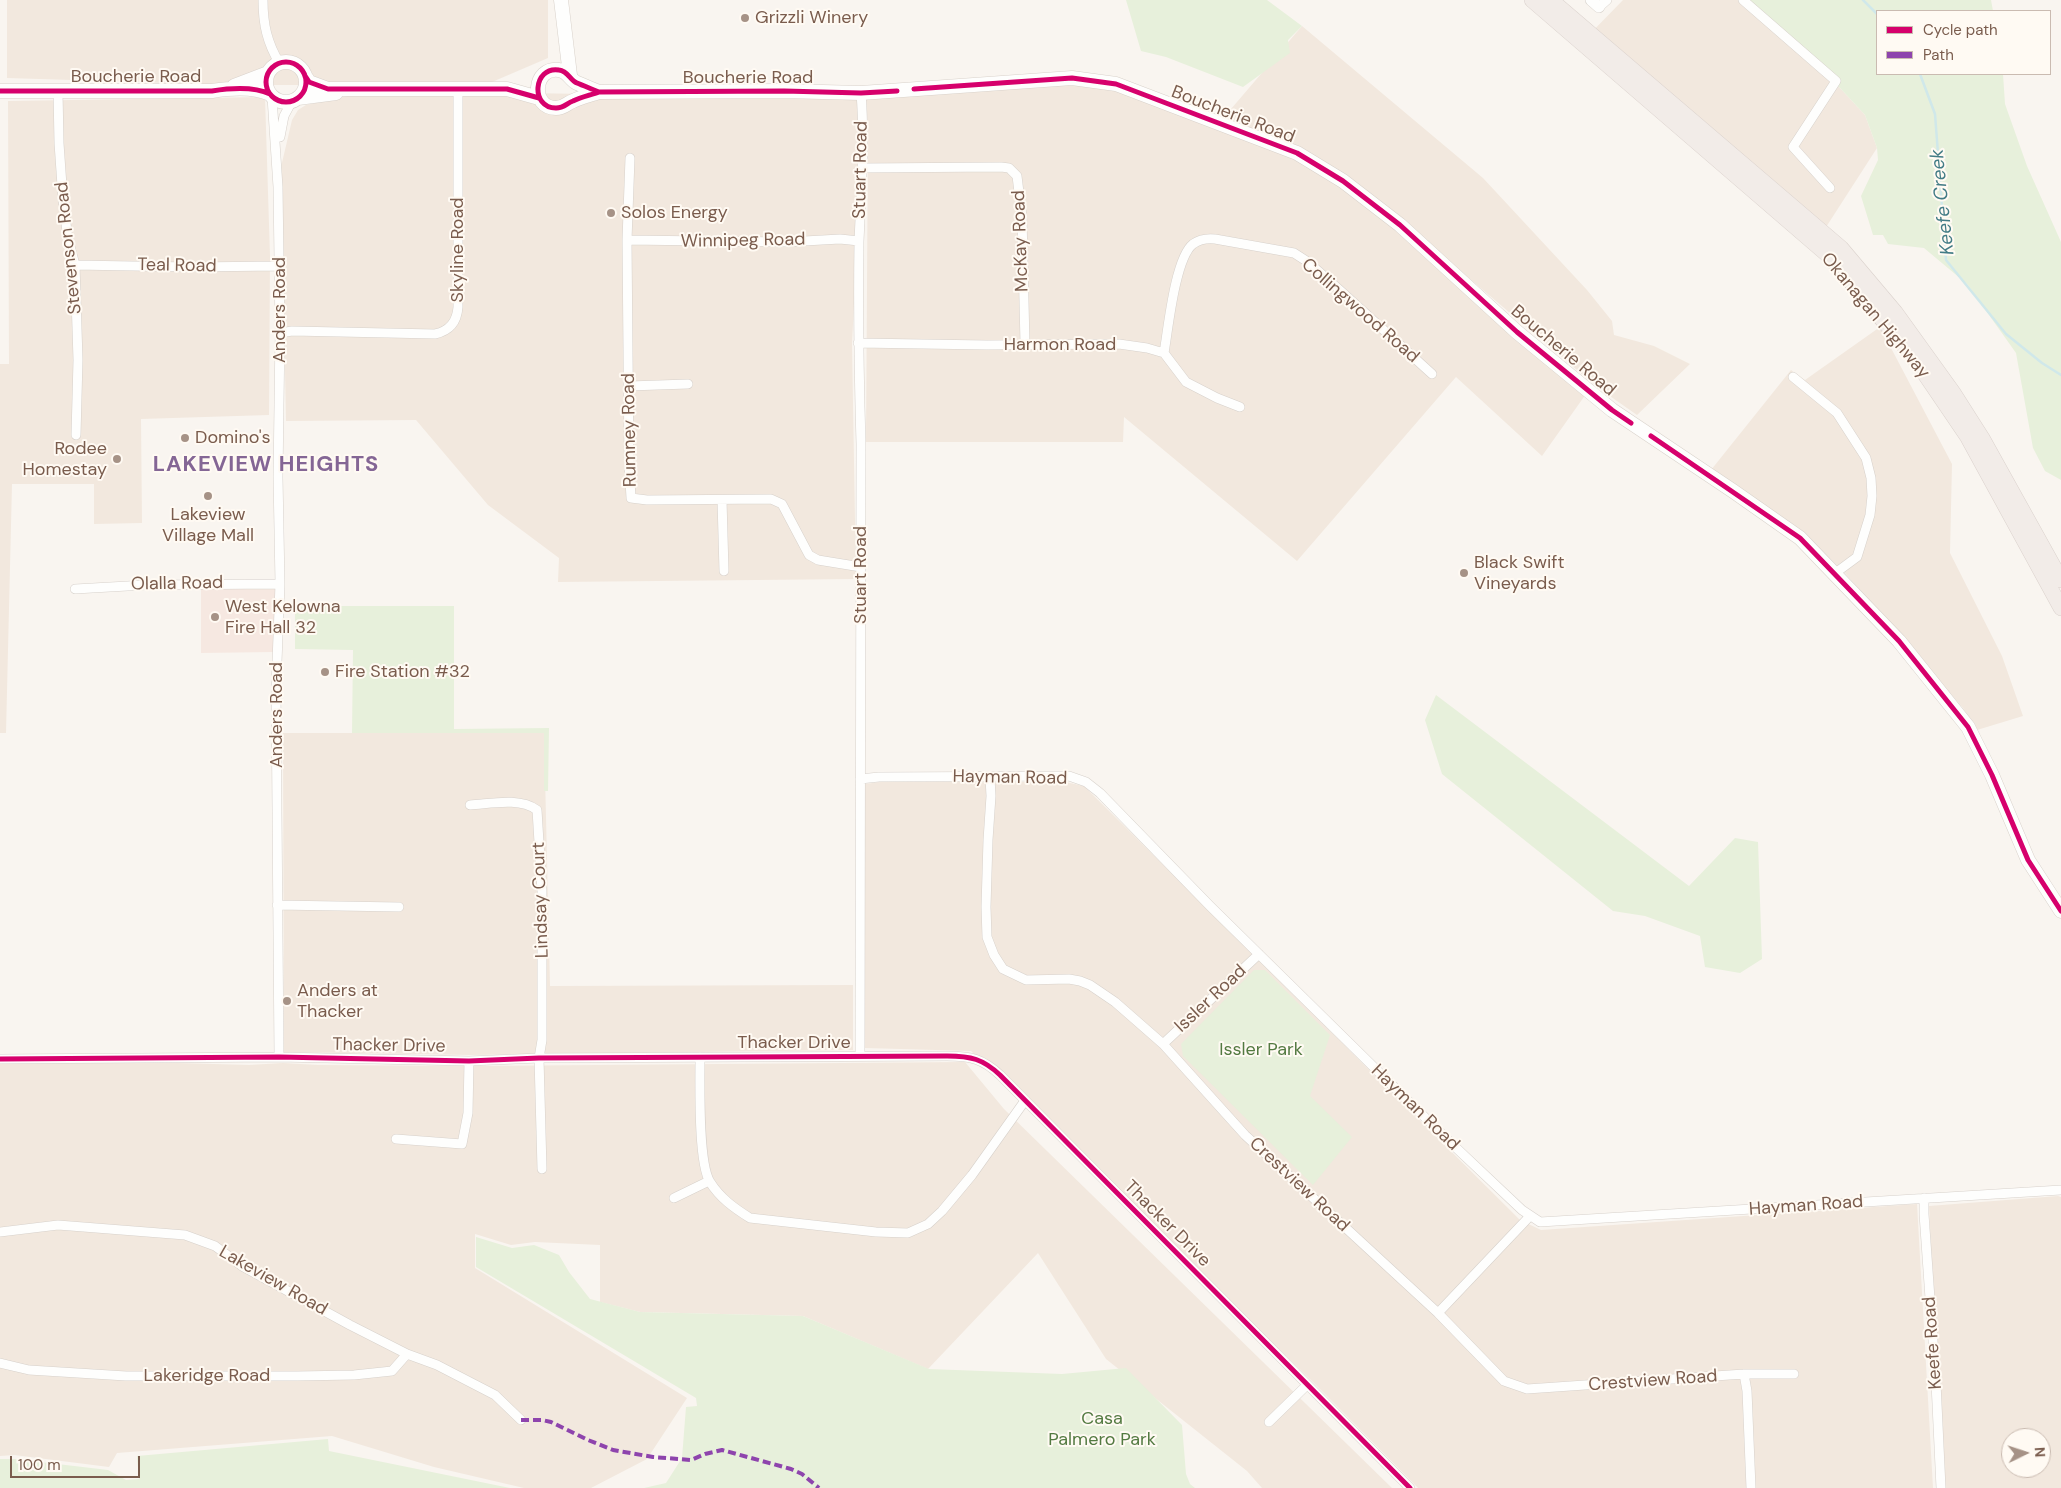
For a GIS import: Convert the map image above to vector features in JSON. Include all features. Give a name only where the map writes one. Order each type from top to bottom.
[{"type":"highway","name":"Okanagan Highway","points":[[1532,0],[1829,256],[1912,355],[1967,436],[2061,608]]},
{"type":"highway","name":"Okanagan Highway","points":[[1551,0],[1840,248],[1895,312],[1954,394],[1982,438],[2061,580]]},
{"type":"main road","points":[[553,70],[558,55],[559,0]]},
{"type":"main road","points":[[559,0],[572,79],[576,91],[572,101]]},
{"type":"main road","points":[[280,64],[295,65],[305,76],[305,88],[295,100],[282,102],[271,95],[267,86],[268,73],[280,64]]},
{"type":"main road","name":"Boucherie Road","points":[[507,89],[540,78],[553,70],[559,70],[572,79],[599,92]]},
{"type":"main road","name":"Boucherie Road","points":[[228,89],[268,73]]},
{"type":"main road","name":"Boucherie Road","points":[[305,76],[309,82],[320,87],[350,91],[507,89],[540,98],[547,106],[554,108],[564,107],[572,101],[599,92],[784,91],[861,93],[1072,78],[1116,84],[1297,154],[1344,181],[1400,225],[1517,332],[1612,410],[1800,538],[1899,641],[1968,727],[1992,774],[2028,860],[2061,911]]},
{"type":"main road","points":[[540,78],[537,88],[540,98]]},
{"type":"main road","name":"Boucherie Road","points":[[0,91],[212,91],[228,89],[255,90],[271,95]]},
{"type":"main road","name":"Boucherie Road","points":[[295,100],[350,91]]},
{"type":"street","points":[[263,0],[263,21],[267,38],[280,64]]},
{"type":"street","points":[[1743,0],[1836,81],[1793,147],[1830,188]]},
{"type":"street","name":"Skyline Road","points":[[280,333],[292,331],[435,334],[447,329],[453,323],[458,307],[458,90]]},
{"type":"street","name":"Stevenson Road","points":[[58,91],[63,200],[68,239],[75,265],[78,360],[76,435]]},
{"type":"street","name":"Stuart Road","points":[[860,1056],[861,444],[858,343],[859,241],[864,128],[861,93]]},
{"type":"street","name":"Anders Road","points":[[271,95],[280,266],[278,461],[280,584],[276,688],[279,1057]]},
{"type":"street","name":"Anders Road","points":[[276,162],[284,116],[295,100]]},
{"type":"street","name":"Rumney Road","points":[[630,158],[627,240],[631,498],[647,500],[771,499],[782,504],[809,555],[818,560],[861,567]]},
{"type":"street","name":"McKay Road","points":[[862,168],[1001,167],[1009,168],[1017,176],[1020,188],[1022,217],[1025,344]]},
{"type":"street","name":"Collingwood Road","points":[[1164,353],[1179,270],[1191,245],[1204,238],[1294,253],[1308,262],[1432,374]]},
{"type":"street","name":"Winnipeg Road","points":[[627,240],[787,242],[840,239],[859,241]]},
{"type":"street","name":"Teal Road","points":[[75,265],[280,266]]},
{"type":"street","name":"Harmon Road","points":[[858,343],[1119,344],[1147,348],[1164,353]]},
{"type":"street","points":[[1164,353],[1186,382],[1240,407]]},
{"type":"street","points":[[1793,377],[1838,413],[1866,458],[1871,478],[1870,515],[1857,557],[1834,574]]},
{"type":"street","points":[[630,386],[670,383],[688,384]]},
{"type":"street","points":[[722,500],[724,571]]},
{"type":"street","name":"Olalla Road","points":[[75,589],[145,585],[280,584]]},
{"type":"street","name":"Hayman Road","points":[[860,779],[879,777],[990,778],[1068,776],[1086,782],[1100,793],[1450,1144],[1530,1216],[1540,1222],[2061,1190]]},
{"type":"street","name":"Crestview Road","points":[[990,778],[992,796],[988,840],[987,937],[994,955],[1003,969],[1026,980],[1069,979],[1090,985],[1115,1002],[1164,1044],[1245,1135],[1438,1312],[1504,1381],[1527,1389],[1744,1374],[1794,1374]]},
{"type":"street","name":"Lindsay Court","points":[[470,805],[509,802],[529,804],[536,810],[542,891],[542,1040],[539,1058],[542,1169]]},
{"type":"street","points":[[277,905],[399,907]]},
{"type":"street","name":"Issler Road","points":[[1164,1044],[1259,954]]},
{"type":"street","name":"Thacker Drive","points":[[0,1059],[279,1057],[469,1061],[539,1058],[968,1057],[987,1064],[1410,1488]]},
{"type":"street","points":[[700,1057],[703,1164],[709,1181],[733,1208],[750,1218],[876,1232],[908,1233],[928,1224],[942,1211],[972,1175],[1024,1102]]},
{"type":"street","points":[[396,1139],[462,1144],[468,1113],[469,1061]]},
{"type":"street","points":[[674,1198],[709,1181]]},
{"type":"street","name":"Keefe Road","points":[[1924,1198],[1936,1377],[1940,1488]]},
{"type":"street","points":[[1438,1312],[1530,1216]]},
{"type":"street","name":"Lakeview Road","points":[[0,1232],[58,1225],[185,1235],[215,1246],[242,1266],[407,1354],[437,1365],[495,1394],[521,1420]]},
{"type":"street","name":"Lakeridge Road","points":[[0,1364],[29,1370],[115,1376],[273,1377],[354,1375],[392,1371],[407,1354]]},
{"type":"street","points":[[1744,1374],[1747,1391],[1751,1488]]},
{"type":"street","points":[[1269,1422],[1307,1384]]},
{"type":"shaded area","points":[[7,0],[548,0],[548,58],[485,85],[233,85],[7,78]]},
{"type":"shaded area","points":[[1623,0],[1741,0],[1840,88],[1865,115],[1877,148],[1819,238],[1585,39]]},
{"type":"shaded area","points":[[1302,26],[1483,178],[1587,290],[1612,321],[1614,335],[1654,346],[1690,364],[1637,415],[1597,387],[1403,222],[1345,177],[1223,121],[1225,116]]},
{"type":"shaded area","points":[[1067,82],[1116,89],[1292,157],[1339,186],[1390,224],[1586,394],[1542,456],[1456,377],[1297,561],[1124,417],[1123,442],[866,442],[868,128],[866,97]]},
{"type":"shaded area","points":[[523,93],[856,98],[863,122],[852,344],[856,579],[558,582],[559,558],[488,505],[416,420],[286,421],[281,167],[292,120],[298,110],[306,105],[352,95]]},
{"type":"shaded area","points":[[265,97],[270,256],[269,415],[141,419],[142,523],[94,524],[94,484],[12,484],[6,733],[0,733],[0,364],[9,364],[8,101]]},
{"type":"shaded area","points":[[1880,327],[1952,464],[1950,553],[2002,656],[2023,716],[1977,730],[1963,708],[1844,572],[1800,530],[1711,470],[1791,370],[1805,380]]},
{"type":"shaded area","points":[[277,586],[274,652],[201,653],[201,587]]},
{"type":"shaded area","points":[[283,733],[544,733],[550,986],[853,985],[853,1050],[470,1055],[284,1052]]},
{"type":"shaded area","points":[[880,782],[1065,782],[1084,786],[1520,1220],[1541,1230],[1917,1204],[1933,1488],[1418,1488],[1313,1382],[971,1051],[865,1048],[865,784]]},
{"type":"shaded area","points":[[0,1058],[249,1065],[283,1063],[475,1066],[965,1062],[1004,1109],[1392,1488],[1262,1488],[1247,1471],[1106,1359],[1038,1253],[928,1369],[803,1316],[640,1312],[600,1302],[600,1245],[535,1242],[511,1245],[475,1234],[475,1268],[687,1398],[647,1459],[591,1488],[524,1488],[434,1467],[332,1436],[117,1453],[109,1467],[14,1455],[0,1456]]},
{"type":"shaded area","points":[[2061,1197],[2061,1488],[1942,1488],[1929,1206]]},
{"type":"green space","points":[[1126,0],[1267,0],[1302,26],[1288,40],[1290,53],[1243,87],[1166,57],[1141,51]]},
{"type":"green space","points":[[1741,0],[1991,0],[1993,10],[1876,10],[1876,75],[2003,75],[2005,104],[2027,166],[2061,242],[2061,480],[2045,471],[2033,448],[2016,353],[1967,284],[1924,248],[1888,244],[1883,235],[1873,235],[1861,196],[1878,160],[1877,148],[1865,115],[1840,88]]},
{"type":"green space","points":[[295,606],[454,606],[454,729],[549,728],[548,791],[544,791],[544,733],[352,733],[353,650],[295,649]]},
{"type":"green space","points":[[1436,695],[1689,886],[1735,838],[1758,842],[1762,959],[1740,973],[1705,967],[1700,936],[1645,916],[1613,911],[1442,774],[1425,720]]},
{"type":"green space","name":"Issler Park","points":[[1254,970],[1265,970],[1330,1035],[1310,1096],[1352,1137],[1313,1185],[1183,1056],[1181,1044]]},
{"type":"green space","name":"Casa Palmero Park","points":[[476,1237],[512,1248],[534,1245],[559,1255],[569,1272],[590,1299],[640,1312],[803,1316],[929,1369],[1062,1374],[1126,1368],[1182,1425],[1186,1474],[1190,1484],[1195,1488],[644,1488],[666,1483],[682,1458],[686,1407],[697,1406],[696,1398],[476,1267]]},
{"type":"green space","points":[[328,1439],[329,1451],[510,1488],[0,1488],[0,1459],[15,1459],[108,1470],[126,1480],[139,1479],[137,1456]]},
{"type":"waterway","name":"Keefe Creek","points":[[1863,0],[1876,13]]},
{"type":"waterway","name":"Keefe Creek","points":[[1920,75],[1935,114],[1946,260],[2006,334],[2042,363],[2061,375]]},
{"type":"marked path","points":[[521,1420],[551,1422],[613,1450],[653,1457],[691,1460],[722,1450],[791,1469],[802,1474],[819,1488]]},
{"type":"cycle path","points":[[286,62],[300,68],[306,82],[300,96],[286,102],[272,96],[266,82],[272,68],[286,62]]},
{"type":"cycle path","points":[[599,92],[577,83],[565,72],[559,70],[550,70],[544,74],[538,88],[542,102],[556,108],[599,92],[784,91],[861,93],[897,91]]},
{"type":"cycle path","points":[[305,76],[309,82],[328,89],[507,89],[539,98]]},
{"type":"cycle path","points":[[914,89],[1072,78],[1116,84],[1297,153],[1343,181],[1400,225],[1517,332],[1612,410],[1631,423]]},
{"type":"cycle path","points":[[0,91],[212,91],[242,88],[270,94]]},
{"type":"cycle path","points":[[1651,436],[1800,538],[1899,641],[1968,727],[1992,775],[2028,860],[2061,911]]},
{"type":"cycle path","points":[[0,1059],[279,1057],[469,1061],[539,1058],[947,1056],[976,1060],[988,1065],[1000,1075],[1410,1488]]},
{"type":"place","name":"Grizzli Winery","points":[[745,18]]},
{"type":"place","name":"Solos Energy","points":[[611,213]]},
{"type":"place","name":"Domino's","points":[[185,438]]},
{"type":"place","name":"Rodee Homestay","points":[[117,459]]},
{"type":"place","name":"Lakeview Village Mall","points":[[208,496]]},
{"type":"place","name":"Black Swift Vineyards","points":[[1464,573]]},
{"type":"place","name":"West Kelowna Fire Hall 32","points":[[215,617]]},
{"type":"place","name":"Fire Station #32","points":[[325,672]]},
{"type":"place","name":"Anders at Thacker","points":[[287,1001]]},
{"type":"district","name":"LAKEVIEW HEIGHTS","points":[[266,465]]}]
